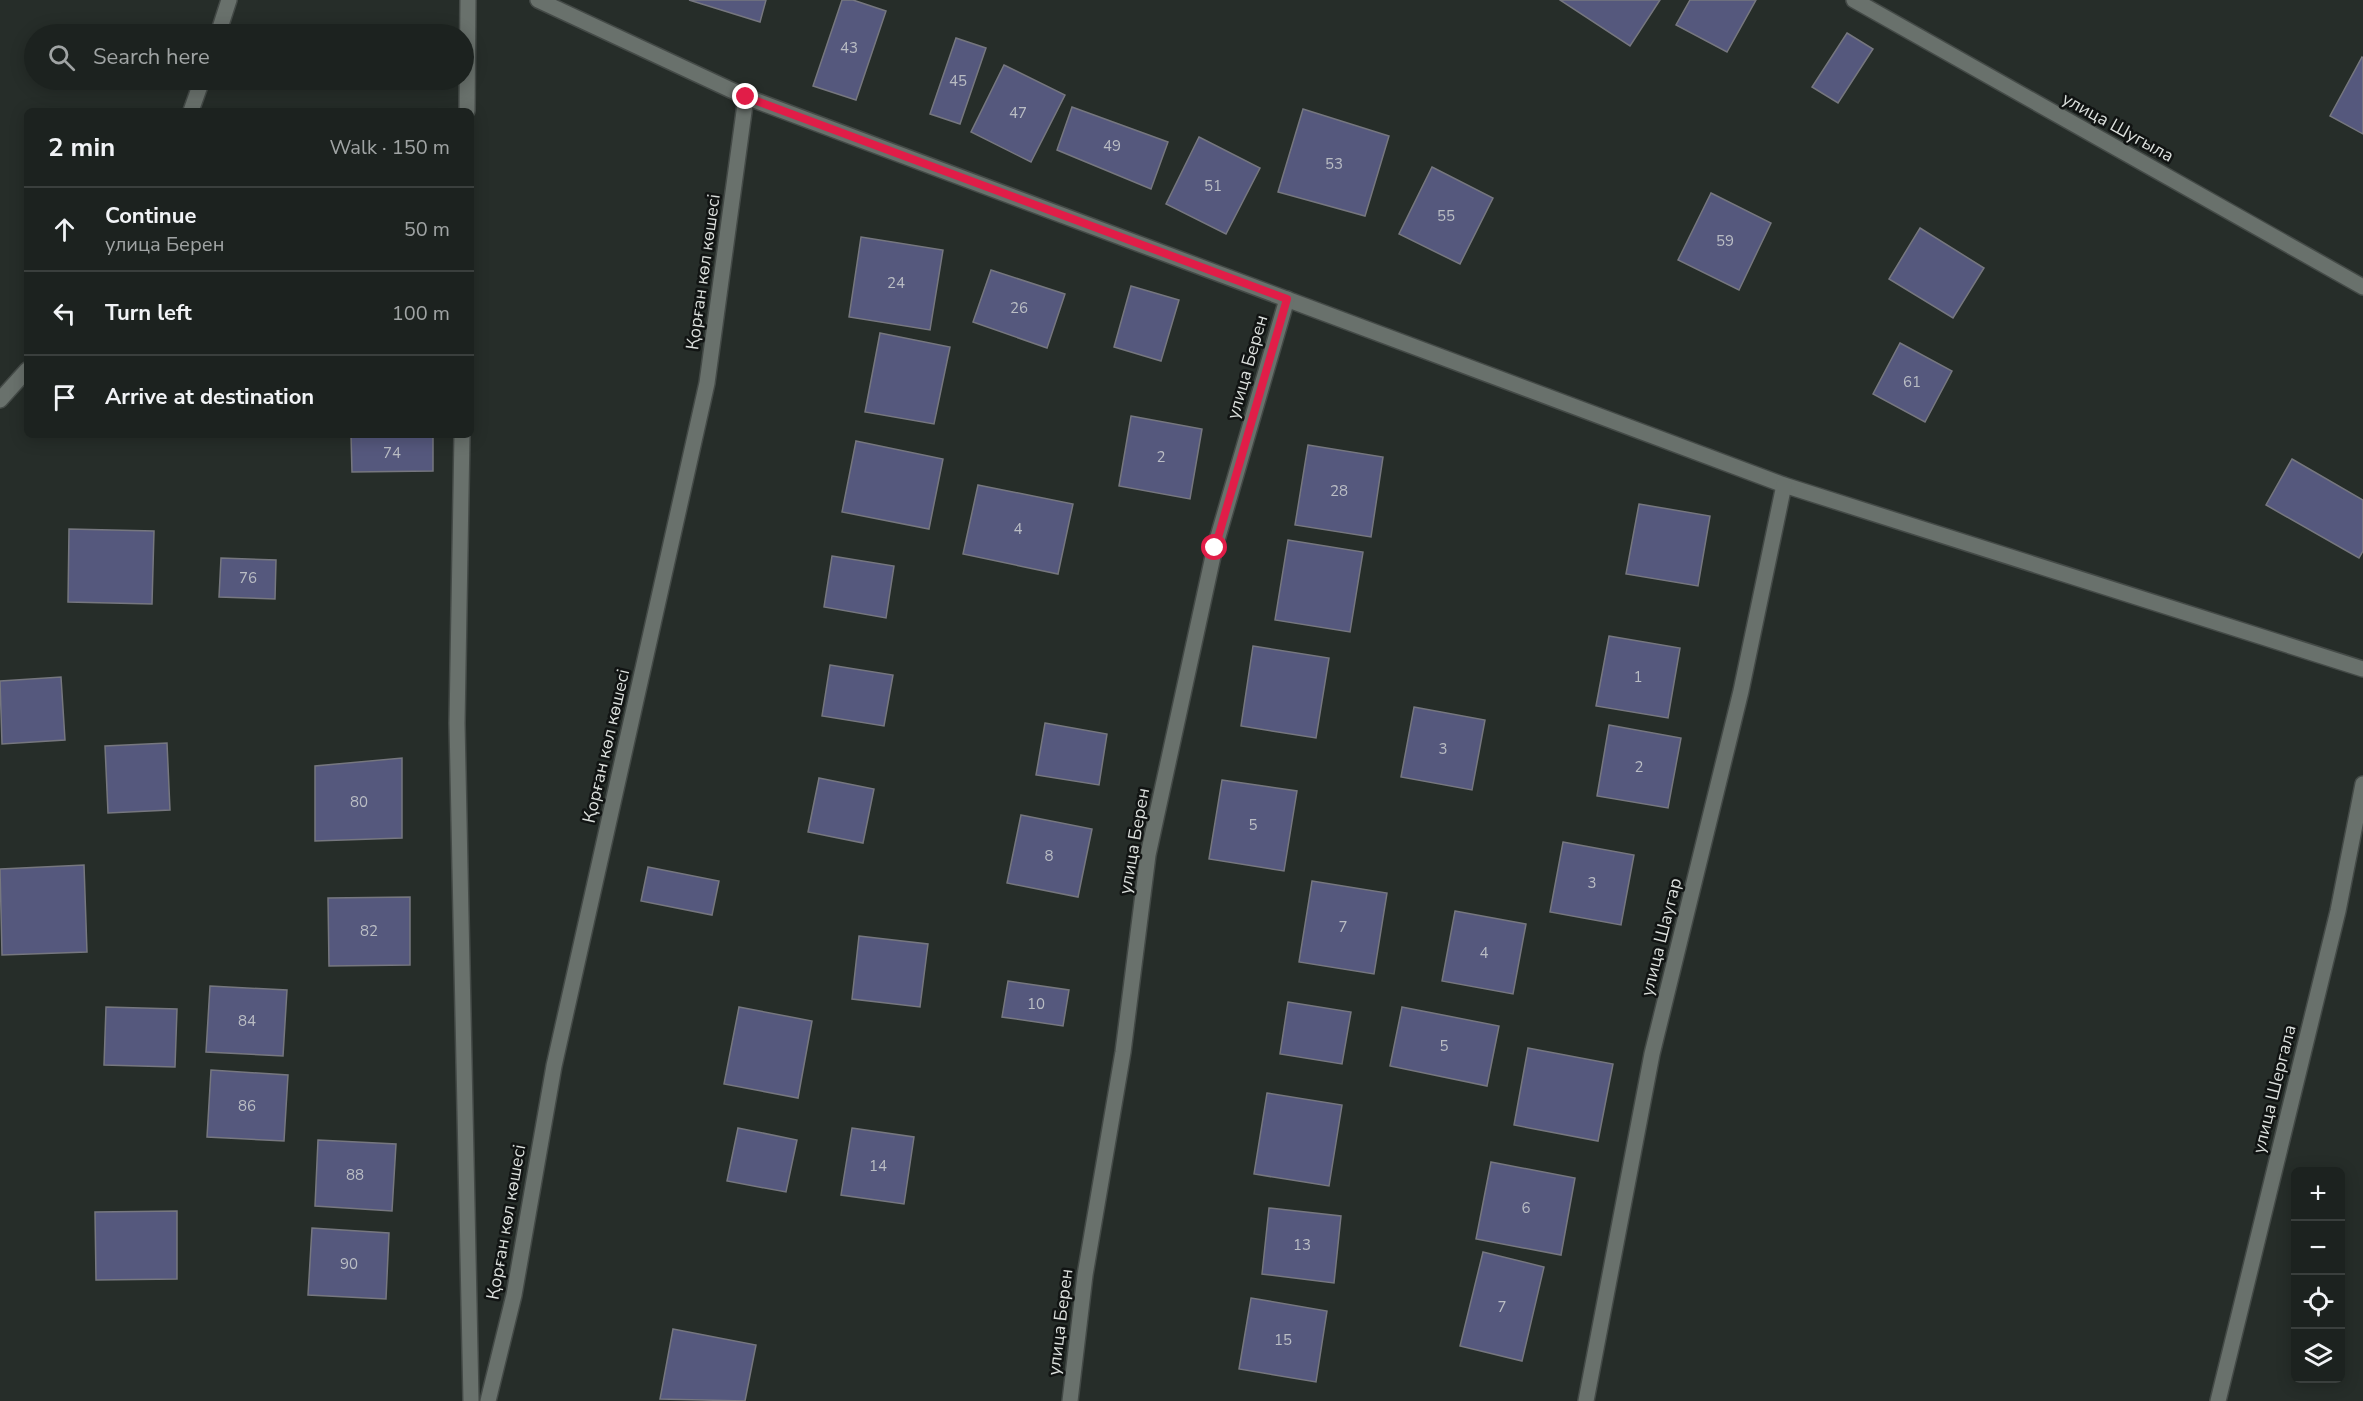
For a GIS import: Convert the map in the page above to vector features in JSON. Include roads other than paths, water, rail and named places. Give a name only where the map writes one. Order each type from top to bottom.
[{"type":"street","points":[[221,24],[229,0]]},
{"type":"street","points":[[468,0],[468,24]]},
{"type":"street","points":[[538,0],[746,97],[1784,485],[2363,669]]},
{"type":"street","name":"улица Шугыла","points":[[1854,0],[2363,287]]},
{"type":"street","points":[[191,108],[198,90]]},
{"type":"street","points":[[467,90],[467,108]]},
{"type":"street","name":"Қорған көл көшесі","points":[[488,1401],[514,1294],[554,1066],[707,383],[746,97]]},
{"type":"street","name":"улица Берен","points":[[1071,1401],[1085,1275],[1123,1053],[1148,855],[1215,548],[1287,299]]},
{"type":"street","points":[[0,400],[24,373]]},
{"type":"street","points":[[462,438],[458,723],[471,1401]]},
{"type":"street","name":"улица Шаугар","points":[[1586,1401],[1652,1054],[1741,691],[1784,485]]},
{"type":"street","name":"улица Шергала","points":[[2218,1401],[2338,911],[2363,784]]}]
